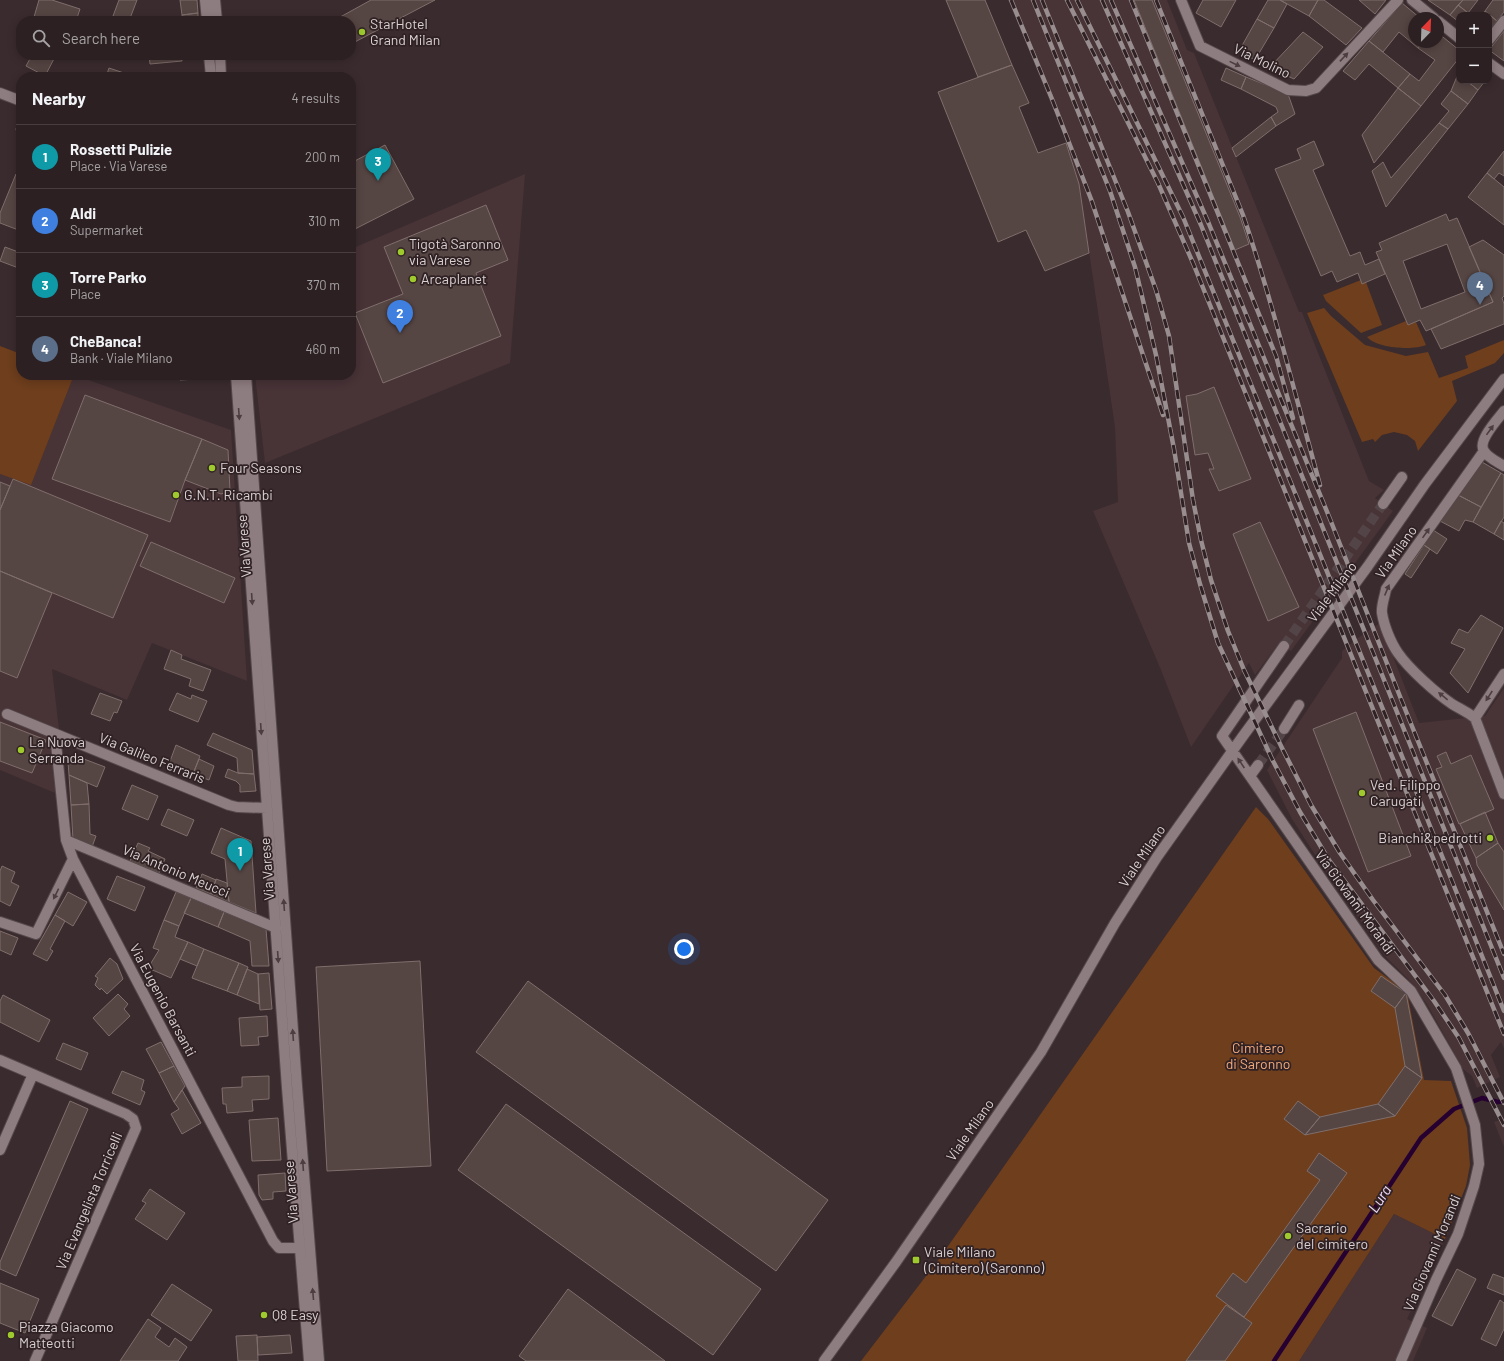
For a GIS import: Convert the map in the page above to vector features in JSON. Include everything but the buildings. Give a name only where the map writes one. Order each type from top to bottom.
[{"type":"street","points":[[205,0],[207,16]]},
{"type":"street","points":[[215,0],[217,16]]},
{"type":"street","name":"Via Molino","points":[[1181,0],[1200,46],[1288,90],[1306,92],[1316,88],[1398,0]]},
{"type":"street","points":[[1412,0],[1427,12]]},
{"type":"street","points":[[1492,36],[1504,21]]},
{"type":"street","points":[[1444,26],[1456,36]]},
{"type":"street","points":[[209,60],[211,72]]},
{"type":"street","points":[[220,60],[221,72]]},
{"type":"street","points":[[1492,64],[1504,74]]},
{"type":"street","points":[[0,93],[16,99]]},
{"type":"street","name":"Viale Milano","points":[[824,1361],[896,1262],[1041,1052],[1115,923],[1157,857],[1233,750],[1368,566],[1425,484],[1504,379]]},
{"type":"street","name":"Via Varese","points":[[236,380],[299,1248],[309,1361]]},
{"type":"street","name":"Via Varese","points":[[246,380],[297,1086],[319,1361]]},
{"type":"street","points":[[1504,411],[1484,437],[1482,445],[1484,451],[1491,458],[1504,466]]},
{"type":"street","name":"Via Milano","points":[[1475,718],[1466,711],[1452,704],[1438,693],[1423,680],[1398,653],[1388,633],[1382,612],[1386,589],[1484,451]]},
{"type":"street","points":[[1383,504],[1402,477]]},
{"type":"street","name":"Via Giovanni Morandi","points":[[1284,646],[1222,736],[1378,960],[1411,991],[1456,1068],[1475,1125],[1480,1164],[1474,1186],[1458,1234],[1436,1280],[1401,1361]]},
{"type":"street","points":[[1504,674],[1475,718],[1504,794]]},
{"type":"street","points":[[1284,729],[1299,705]]},
{"type":"street","name":"Via Galileo Ferraris","points":[[7,714],[229,805],[237,807],[267,808]]},
{"type":"street","name":"Via Eugenio Barsanti","points":[[56,734],[66,840],[73,859],[273,1241],[280,1248],[299,1248]]},
{"type":"street","points":[[1250,776],[1258,765]]},
{"type":"street","name":"Via Antonio Meucci","points":[[66,840],[276,928]]},
{"type":"street","points":[[0,922],[36,934],[73,859]]},
{"type":"street","name":"Via Evangelista Torricelli","points":[[0,1060],[126,1114],[133,1119],[136,1128],[35,1361]]},
{"type":"street","points":[[0,1150],[33,1074]]},
{"type":"shaded area","points":[[1008,0],[1167,0],[1187,50],[1194,53],[1299,312],[1302,312],[1369,481],[1384,490],[1375,498],[1393,511],[1291,651],[1279,643],[1255,675],[1249,663],[1191,747],[1161,670],[1093,511],[1118,502],[1115,427],[1079,184],[1064,136]]},
{"type":"shaded area","points":[[525,174],[510,363],[265,463],[256,380],[356,380],[356,247]]},
{"type":"shaded area","points":[[72,380],[88,380],[231,430],[247,681],[152,643],[127,700],[52,669],[67,798],[0,770],[0,474],[31,484]]},
{"type":"shaded area","points":[[1380,623],[1419,723],[1485,716],[1504,688],[1504,1049],[1501,1042],[1491,1055],[1500,1077],[1477,1088],[1472,1076],[1463,1069],[1427,1004],[1409,980],[1385,956],[1321,864],[1292,819],[1267,770],[1342,658],[1342,651]]},
{"type":"shaded area","points":[[1504,1118],[1504,1147],[1494,1122]]},
{"type":"shaded area","points":[[1394,1214],[1445,1239],[1407,1319],[1427,1328],[1413,1361],[1299,1361]]},
{"type":"green space","points":[[1361,280],[1366,282],[1382,325],[1361,333],[1326,301],[1323,295]]},
{"type":"green space","points":[[1324,308],[1331,316],[1365,345],[1406,356],[1428,352],[1439,378],[1468,368],[1465,356],[1504,340],[1504,353],[1495,363],[1452,381],[1457,401],[1418,451],[1415,441],[1407,435],[1394,432],[1382,435],[1375,442],[1373,439],[1362,442],[1307,313]]},
{"type":"green space","points":[[1406,321],[1408,325],[1416,322],[1426,345],[1413,348],[1386,346],[1378,344],[1367,337]]},
{"type":"green space","points":[[0,346],[16,352],[16,380],[72,380],[31,485],[0,474]]},
{"type":"green space","name":"Cimitero di Saronno","points":[[1256,807],[1268,819],[1374,968],[1407,992],[1424,1080],[1451,1081],[1467,1128],[1470,1165],[1466,1186],[1445,1239],[1394,1214],[1299,1361],[861,1361],[939,1259]]},
{"type":"waterway","name":"Lura","points":[[1274,1361],[1421,1138],[1454,1109],[1482,1098],[1498,1102],[1504,1101]]},
{"type":"tunnel","points":[[1284,646],[1383,504]]},
{"type":"tunnel","points":[[1258,765],[1284,729]]},
{"type":"railway","points":[[1011,0],[1091,199],[1163,415]]},
{"type":"railway","points":[[1033,0],[1110,191],[1135,267],[1156,355],[1174,449],[1189,543],[1218,643],[1273,761],[1300,812],[1329,860],[1434,1001],[1459,1038],[1504,1125]]},
{"type":"railway","points":[[1042,0],[1128,212],[1156,290],[1169,336],[1193,500],[1201,540],[1211,580],[1228,631],[1244,670],[1311,805],[1340,853],[1373,900],[1445,995],[1468,1033],[1504,1103]]},
{"type":"railway","points":[[1067,0],[1158,183],[1193,263],[1504,1034]]},
{"type":"railway","points":[[1077,0],[1183,217],[1504,1011]]},
{"type":"railway","points":[[1102,0],[1201,225],[1504,978]]},
{"type":"railway","points":[[1111,0],[1209,224],[1330,519],[1504,954]]},
{"type":"railway","points":[[1131,0],[1276,356],[1293,418]]},
{"type":"railway","points":[[1156,0],[1243,215],[1274,315],[1320,485]]},
{"type":"place","name":"StarHotel Grand Milan","points":[[362,32]]},
{"type":"place","name":"Torre Parko","points":[[378,181]]},
{"type":"place","name":"Tigotà Saronno via Varese","points":[[401,252]]},
{"type":"place","name":"Arcaplanet","points":[[413,279]]},
{"type":"place","name":"CheBanca!","points":[[1480,305]]},
{"type":"place","name":"Aldi","points":[[400,333]]},
{"type":"place","name":"Four Seasons","points":[[212,468]]},
{"type":"place","name":"G.N.T. Ricambi","points":[[176,495]]},
{"type":"place","name":"La Nuova Serranda","points":[[21,750]]},
{"type":"place","name":"Ved. Filippo Carugati","points":[[1362,793]]},
{"type":"place","name":"Bianchi&pedrotti","points":[[1490,838]]},
{"type":"place","name":"Rossetti Pulizie","points":[[240,871]]},
{"type":"place","name":"Sacrario del cimitero","points":[[1288,1236]]},
{"type":"place","name":"Viale Milano (Cimitero) (Saronno)","points":[[916,1260]]},
{"type":"place","name":"Q8 Easy","points":[[264,1315]]},
{"type":"place","name":"Piazza Giacomo Matteotti","points":[[11,1335]]}]
